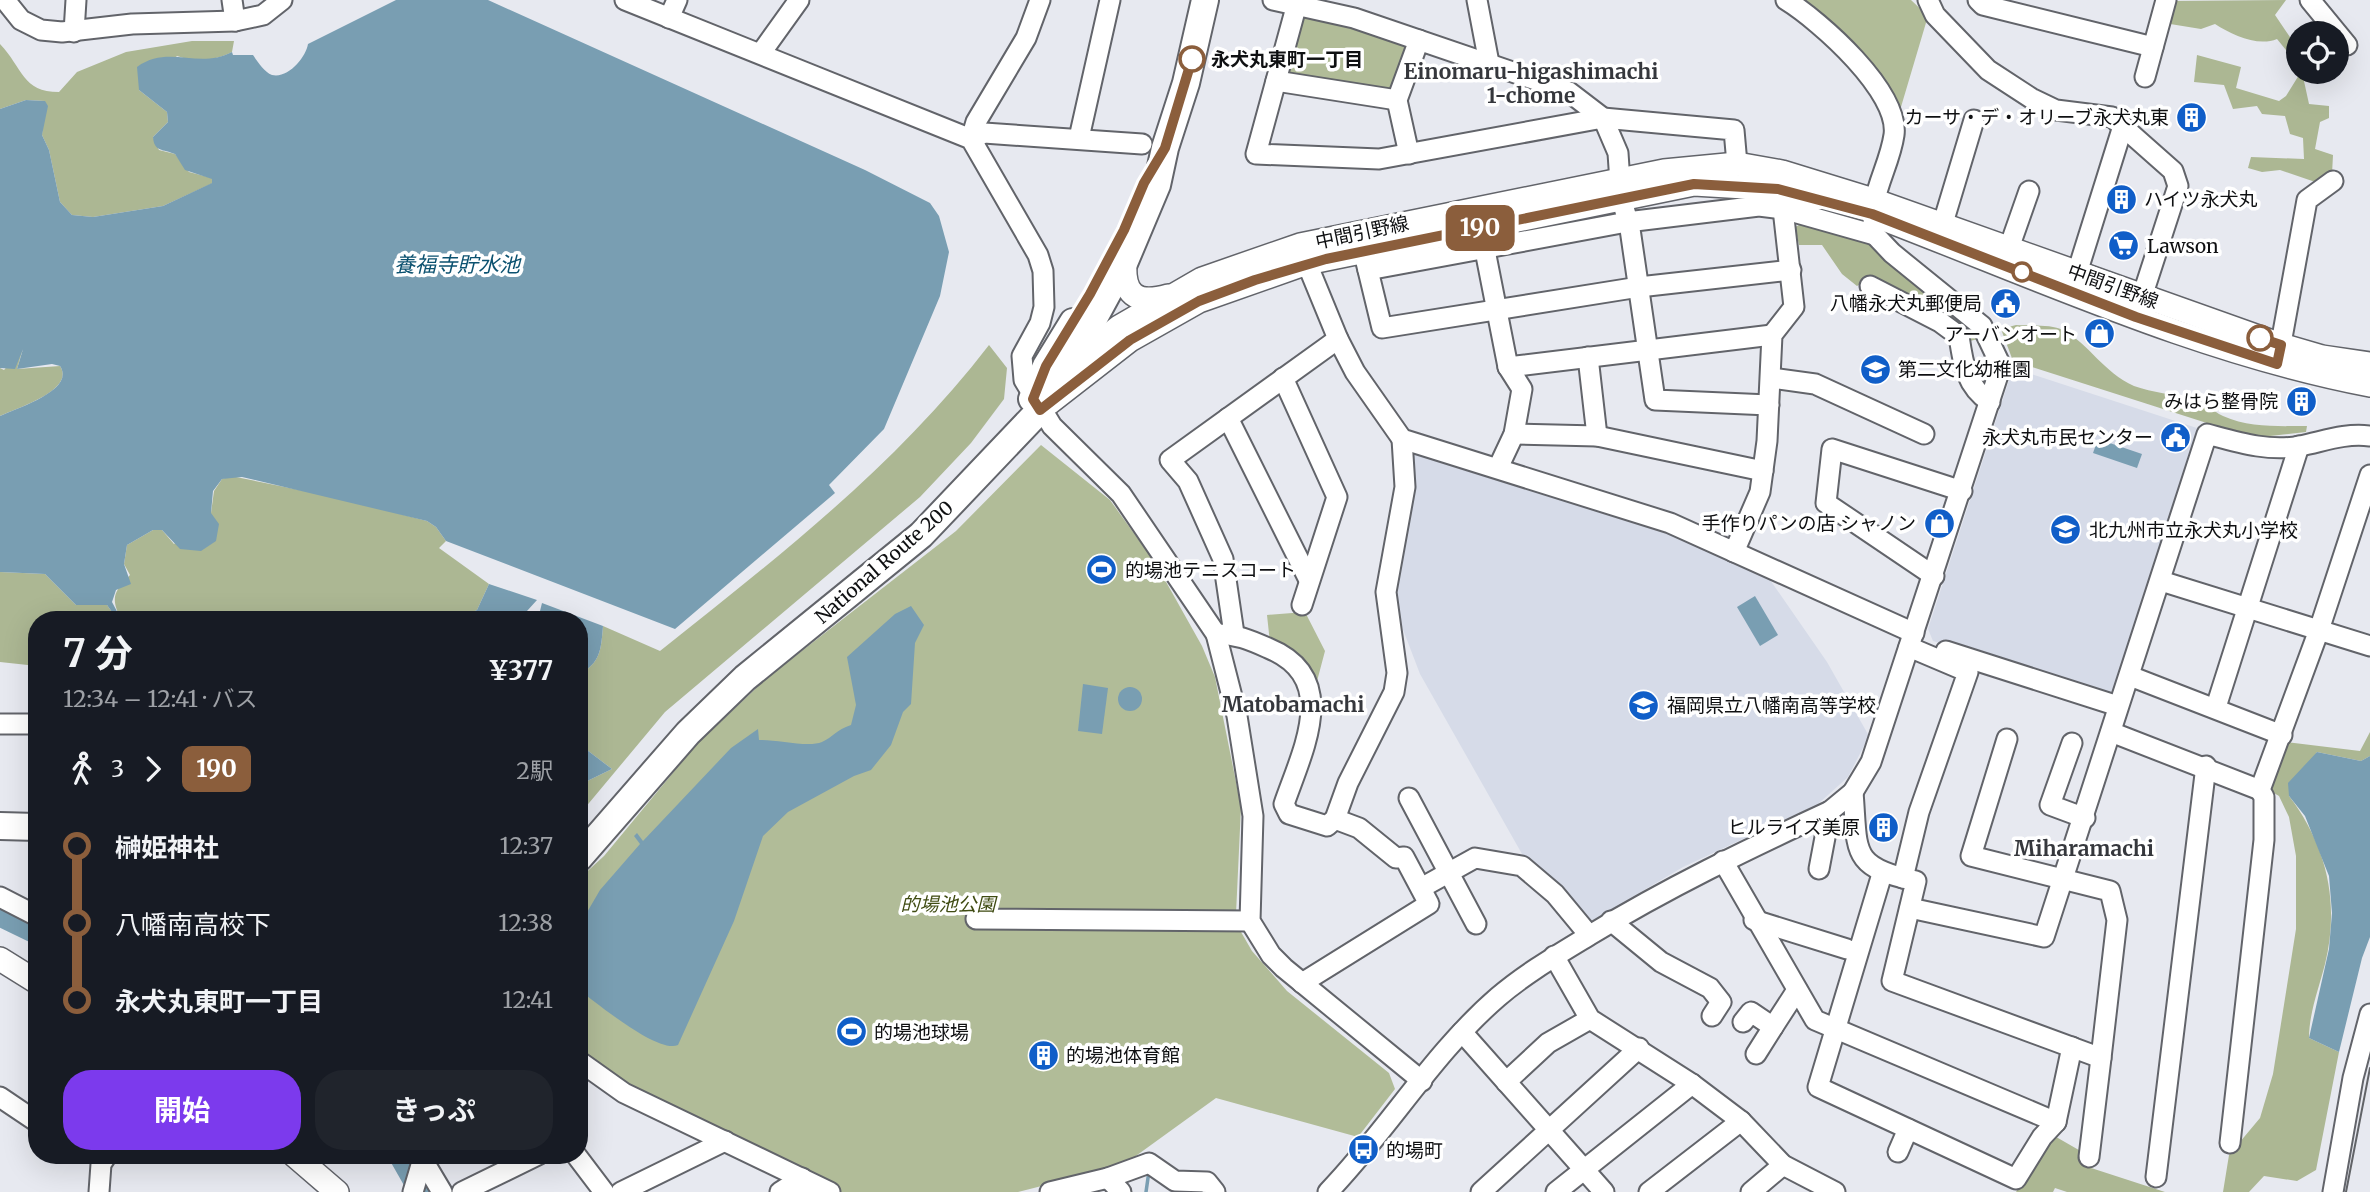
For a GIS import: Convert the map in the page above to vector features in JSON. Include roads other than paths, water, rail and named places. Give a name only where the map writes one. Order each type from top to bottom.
[{"type":"highway","name":"National Route 200","points":[[588,826],[662,737],[709,688],[915,518],[1037,404],[1046,366],[1090,294],[1124,230],[1144,183],[1153,146],[1186,83],[1205,0]]},
{"type":"highway","name":"National Route 200","points":[[588,848],[688,733],[735,687],[921,535],[1066,370],[1125,261],[1157,185],[1153,146]]},
{"type":"highway","points":[[0,826],[28,827]]},
{"type":"highway","points":[[0,841],[28,843]]},
{"type":"main road","name":"中間引野線","points":[[1037,404],[1130,340],[1187,308],[1303,254],[1365,260],[1482,237],[1690,167],[1737,164],[1782,172],[1873,216],[1943,223],[2077,273],[2139,307]]},
{"type":"main road","name":"中間引野線","points":[[1066,370],[1119,327],[1202,279],[1303,254],[1620,189],[1694,184],[1778,189],[1873,216],[2370,385]]},
{"type":"main road","points":[[1125,261],[1124,282],[1129,291],[1145,300],[1171,296]]},
{"type":"main road","name":"中間引野線","points":[[2279,355],[2322,357],[2370,364]]},
{"type":"main road","points":[[0,959],[28,976]]},
{"type":"main road","points":[[304,1164],[337,1192]]},
{"type":"street","points":[[5,0],[21,20],[41,30],[74,32],[132,24],[235,21],[263,15],[282,0]]},
{"type":"street","points":[[74,32],[76,0]]},
{"type":"street","points":[[232,0],[235,21]]},
{"type":"street","points":[[625,0],[673,9],[761,53],[971,139],[1038,255],[1043,271],[1044,307],[1040,323],[1022,356],[1021,366],[1037,404],[1052,426],[1121,494],[1225,634],[1287,657],[1303,674],[1312,696],[1309,723],[1284,804],[1289,814],[1327,826],[1335,819],[1349,783],[1394,692],[1397,673],[1385,592],[1405,487],[1402,439],[1375,404],[1338,340],[1303,254]]},
{"type":"street","points":[[761,53],[799,0]]},
{"type":"street","points":[[971,139],[976,122],[1026,38],[1040,0]]},
{"type":"street","points":[[1079,138],[1110,0]]},
{"type":"street","points":[[1273,0],[1298,2],[1489,63],[1569,92],[1603,118],[1618,153],[1620,189],[1639,287],[1655,400],[1769,405]]},
{"type":"street","points":[[1477,0],[1489,63]]},
{"type":"street","points":[[1328,1192],[1363,1156],[1462,1032],[1499,997],[1554,956],[1611,921],[1723,861],[1830,811],[1853,792],[1871,762],[2001,366],[1982,326],[1892,253],[1873,216],[1894,133],[1883,92],[1870,75],[1786,0]]},
{"type":"street","points":[[1928,0],[1944,25],[1988,70],[2031,98],[2053,119],[2112,117],[2173,171],[2178,186],[2139,307]]},
{"type":"street","points":[[1978,0],[1983,5],[2153,47]]},
{"type":"street","points":[[2146,77],[2166,0]]},
{"type":"street","points":[[2310,0],[2327,21]]},
{"type":"street","points":[[1298,2],[1256,154],[1379,159],[1603,118],[1734,130],[1737,164]]},
{"type":"street","points":[[1409,154],[1397,100],[1419,40]]},
{"type":"street","points":[[1276,81],[1397,100]]},
{"type":"street","points":[[1943,223],[1974,120]]},
{"type":"street","points":[[2077,273],[2123,126]]},
{"type":"street","points":[[971,139],[984,133],[1079,138],[1153,146]]},
{"type":"street","points":[[2279,355],[2307,200],[2333,181]]},
{"type":"street","points":[[2009,248],[2029,191]]},
{"type":"street","points":[[1498,468],[1514,434],[1522,389],[1508,367],[1482,237],[1759,206],[1873,216]]},
{"type":"street","points":[[1734,552],[1760,492],[1772,378],[1772,334],[1794,307],[1783,209]]},
{"type":"street","points":[[1365,260],[1382,328],[1497,312],[1639,287],[1791,270]]},
{"type":"street","points":[[1870,286],[1940,322],[1959,336],[1968,378],[1977,393],[1990,402]]},
{"type":"street","points":[[1508,367],[1772,334]]},
{"type":"street","points":[[1338,340],[1170,460],[1188,481],[1223,559],[1225,634],[1253,816],[1250,921],[1271,955],[1422,1080]]},
{"type":"street","points":[[1588,357],[1597,436]]},
{"type":"street","points":[[1283,378],[1337,497],[1302,605]]},
{"type":"street","points":[[1772,378],[1815,384],[1924,433]]},
{"type":"street","points":[[1228,418],[1309,580]]},
{"type":"street","points":[[1514,434],[1597,436],[1763,471]]},
{"type":"street","points":[[1910,908],[2044,937],[2085,818],[2207,434],[2256,447],[2299,446],[2349,434],[2370,436]]},
{"type":"street","points":[[1402,439],[1670,523],[1912,640],[1968,673],[1919,812],[1903,878]]},
{"type":"street","points":[[2216,707],[2299,446]]},
{"type":"street","points":[[1934,576],[1825,503],[1832,449],[1962,491]]},
{"type":"street","points":[[2260,790],[2319,630],[2370,475]]},
{"type":"street","points":[[2161,580],[2370,646]]},
{"type":"street","points":[[1912,640],[2119,706]]},
{"type":"street","points":[[2130,676],[2216,707],[2282,735]]},
{"type":"street","points":[[0,724],[28,724]]},
{"type":"street","points":[[2111,732],[2206,766],[2260,790],[2264,797],[2264,840],[2230,1143]]},
{"type":"street","points":[[2007,739],[1971,856],[2110,891],[2117,920],[2090,1157]]},
{"type":"street","points":[[2072,743],[2050,806],[2085,818]]},
{"type":"street","points":[[2156,1177],[2206,766]]},
{"type":"street","points":[[1853,792],[1857,846],[1868,864],[1882,874],[1916,881],[1892,981],[2101,1058]]},
{"type":"street","points":[[1409,798],[1477,924]]},
{"type":"street","points":[[1819,869],[1830,811]]},
{"type":"street","points":[[1302,983],[1429,904],[1404,857],[1396,858],[1359,828],[1335,819]]},
{"type":"street","points":[[1421,888],[1475,858],[1522,866],[1555,894],[1590,935]]},
{"type":"street","points":[[1723,861],[1815,1020],[2056,1122]]},
{"type":"street","points":[[1882,874],[1818,1087],[2016,1179],[2042,1137],[2056,1122],[2072,1047]]},
{"type":"street","points":[[0,897],[28,911]]},
{"type":"street","points":[[978,913],[976,919],[1250,921]]},
{"type":"street","points":[[1755,920],[1847,949]]},
{"type":"street","points":[[1611,921],[1661,962],[1710,988],[1721,1002],[1712,1016]]},
{"type":"street","points":[[1554,956],[1590,1018],[1692,1084],[1741,1121],[1783,1166],[1835,1192]]},
{"type":"street","points":[[1756,1054],[1797,990]]},
{"type":"street","points":[[1743,1022],[1751,1012],[1773,1027]]},
{"type":"street","points":[[2333,1192],[2353,1078],[2370,1014]]},
{"type":"street","points":[[1506,1082],[1548,1043],[1590,1018]]},
{"type":"street","points":[[1462,1032],[1604,1192]]},
{"type":"street","points":[[1481,1192],[1639,1048]]},
{"type":"street","points":[[588,1067],[624,1093],[725,1141],[802,1185],[830,1192]]},
{"type":"street","points":[[1556,1192],[1692,1084]]},
{"type":"street","points":[[0,1097],[28,1116]]},
{"type":"street","points":[[1649,1192],[1741,1121]]},
{"type":"street","points":[[1898,1152],[1908,1129]]},
{"type":"street","points":[[621,1192],[725,1141]]},
{"type":"street","points":[[1050,1192],[1115,1185],[1149,1163],[1175,1181],[1207,1182],[1215,1192]]},
{"type":"street","points":[[98,1164],[99,1192]]},
{"type":"street","points":[[413,1192],[421,1164]]},
{"type":"street","points":[[424,1164],[442,1192]]},
{"type":"street","points":[[463,1192],[520,1164]]},
{"type":"street","points":[[583,1164],[604,1192]]},
{"type":"street","points":[[1751,1192],[1783,1166]]},
{"type":"street","points":[[779,1192],[802,1185]]},
{"type":"water","name":"養福寺貯水池","points":[[396,0],[488,0],[865,170],[930,203],[939,216],[949,252],[940,296],[884,429],[829,485],[835,493],[675,629],[446,541],[436,527],[427,521],[242,477],[222,479],[213,491],[211,513],[219,524],[216,541],[201,551],[180,549],[162,530],[153,530],[127,545],[124,564],[131,584],[116,590],[112,602],[117,611],[111,611],[107,605],[76,605],[45,574],[0,572],[0,416],[53,390],[63,375],[60,366],[52,364],[17,369],[23,349],[15,369],[0,368],[0,109],[26,100],[45,101],[48,106],[42,135],[49,150],[60,202],[72,215],[93,217],[163,206],[212,183],[212,179],[185,170],[175,154],[155,145],[153,137],[168,122],[167,112],[139,90],[137,67],[161,57],[207,59],[232,52],[233,55],[253,55],[266,71],[278,75],[295,66],[304,55],[308,44]]},
{"type":"water","points":[[2098,439],[2142,454],[2137,468],[2093,453]]},
{"type":"water","points":[[489,584],[537,600],[527,611],[475,611]]},
{"type":"water","points":[[1755,596],[1778,635],[1760,646],[1737,607]]},
{"type":"water","points":[[542,603],[563,611],[540,611]]},
{"type":"water","points":[[911,606],[924,625],[915,643],[911,704],[903,712],[891,745],[871,770],[854,776],[788,812],[763,836],[734,921],[678,1045],[669,1046],[643,1035],[588,997],[588,911],[600,890],[640,844],[634,836],[637,833],[643,841],[731,748],[758,729],[759,740],[816,744],[851,725],[856,705],[847,657],[895,614]]},
{"type":"water","points":[[588,620],[603,626],[602,642],[588,668]]},
{"type":"water","points":[[1083,684],[1108,688],[1102,734],[1078,731]]},
{"type":"water","points":[[1130,687],[1141,694],[1142,699],[1135,710],[1130,711],[1119,704],[1118,699],[1125,688]]},
{"type":"water","points":[[588,751],[612,769],[588,781]]},
{"type":"water","points":[[2317,752],[2361,761],[2370,756],[2370,937],[2362,958],[2339,1052],[2309,1038],[2329,949],[2332,913],[2329,876],[2305,816],[2289,796],[2288,783]]},
{"type":"waterway","points":[[0,915],[28,929]]},
{"type":"waterway","points":[[405,1164],[421,1192]]},
{"type":"waterway","points":[[1146,1192],[1149,1171]]},
{"type":"tram line","points":[[2346,1192],[2370,1068]]},
{"type":"place","name":"永犬丸東町一丁目","points":[[1192,59]]},
{"type":"place","name":"カーサ・デ・オリーブ永犬丸東","points":[[2192,117]]},
{"type":"place","name":"ハイツ永犬丸","points":[[2121,199]]},
{"type":"place","name":"Lawson","points":[[2124,246]]},
{"type":"place","name":"八幡永犬丸郵便局","points":[[2005,303]]},
{"type":"place","name":"アーバンオート","points":[[2100,334]]},
{"type":"place","name":"第二文化幼稚園","points":[[1875,369]]},
{"type":"place","name":"みはら整骨院","points":[[2301,401]]},
{"type":"place","name":"永犬丸市民センター","points":[[2176,437]]},
{"type":"place","name":"手作りパンの店 シャノン","points":[[1939,523]]},
{"type":"place","name":"北九州市立永犬丸小学校","points":[[2066,530]]},
{"type":"place","name":"的場池テニスコート","points":[[1102,570]]},
{"type":"place","name":"福岡県立八幡南高等学校","points":[[1644,705]]},
{"type":"place","name":"ヒルライズ美原","points":[[1883,827]]},
{"type":"place","name":"的場池球場","points":[[851,1032]]},
{"type":"place","name":"的場池体育館","points":[[1043,1055]]},
{"type":"place","name":"的場町","points":[[1363,1150]]},
{"type":"district","name":"Einomaru-higashimachi 1-chome","points":[[1531,84]]},
{"type":"district","name":"Matobamachi","points":[[1293,705]]},
{"type":"district","name":"Miharamachi","points":[[2084,849]]},
{"type":"park label","name":"的場池公園","points":[[948,904]]}]
